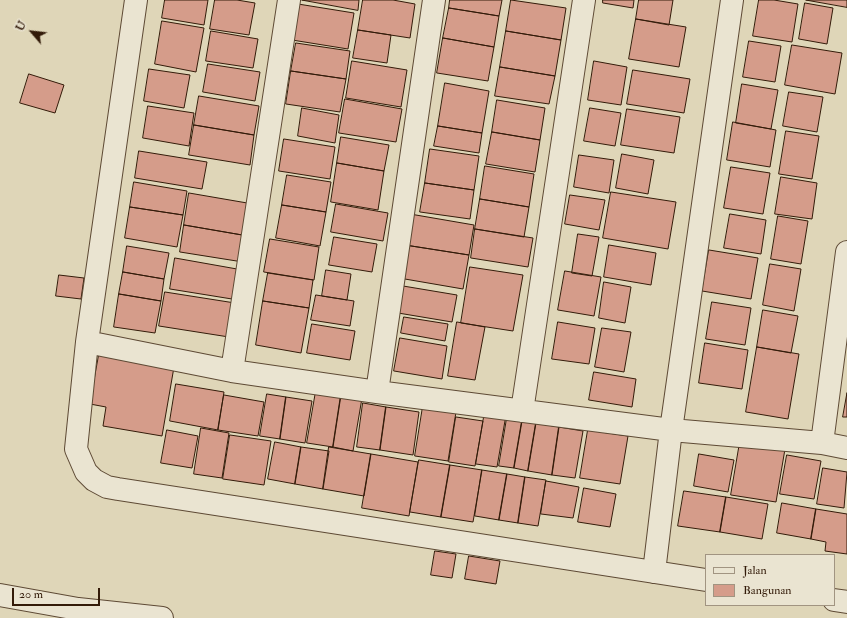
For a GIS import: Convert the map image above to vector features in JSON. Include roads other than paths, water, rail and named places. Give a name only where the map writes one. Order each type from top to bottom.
[{"type":"street","points":[[136,0],[87,342],[76,449],[86,472],[94,480],[106,486],[705,580]]},
{"type":"street","points":[[232,371],[289,0]]},
{"type":"street","points":[[377,392],[434,0]]},
{"type":"street","points":[[522,411],[584,0]]},
{"type":"street","points":[[654,572],[671,430],[732,0]]},
{"type":"street","points":[[822,443],[846,264]]},
{"type":"street","points":[[87,342],[232,371],[377,392],[671,430],[822,443],[847,448]]},
{"type":"street","points":[[0,595],[77,613],[162,618]]},
{"type":"street","points":[[835,600],[847,602]]}]
